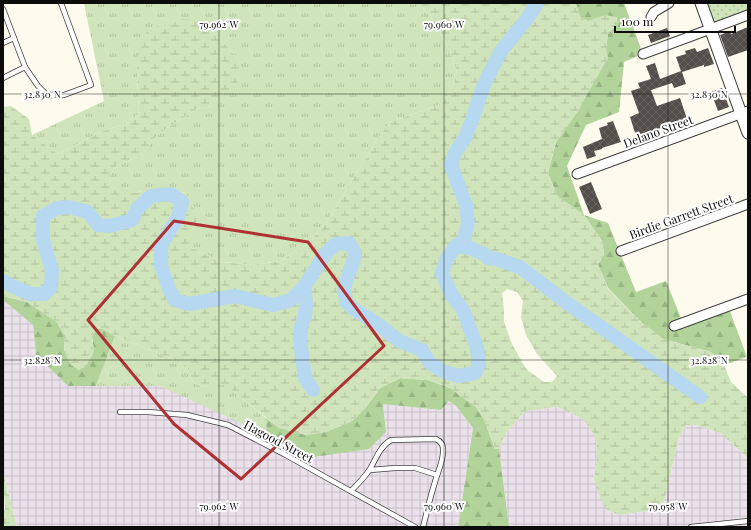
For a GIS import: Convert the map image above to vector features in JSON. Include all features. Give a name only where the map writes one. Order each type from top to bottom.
[{"type":"street","points":[[651,17],[654,12],[669,3]]},
{"type":"street","points":[[701,3],[744,112],[748,133]]},
{"type":"street","points":[[642,54],[748,16]]},
{"type":"street","name":"Delano Street","points":[[577,174],[744,112]]},
{"type":"street","name":"Birdie Garrett Street","points":[[621,251],[748,204]]},
{"type":"street","points":[[674,326],[748,298]]},
{"type":"lane","points":[[3,9],[25,67],[38,86],[46,94],[64,96],[91,85],[61,3]]},
{"type":"lane","points":[[3,43],[14,38]]},
{"type":"lane","points":[[3,78],[25,67]]},
{"type":"lane","name":"Hagood Street","points":[[120,412],[148,412],[187,415],[228,425],[284,454],[415,527]]},
{"type":"lane","points":[[351,492],[370,470],[386,442],[391,440],[433,438],[439,440],[443,447],[442,456],[423,527]]},
{"type":"lane","points":[[370,470],[415,468],[437,475]]},
{"type":"lane","points":[[691,527],[748,521]]},
{"type":"highlighted area","points":[[174,221],[308,242],[384,346],[241,479],[174,424],[88,320]]},
{"type":"shaded area","points":[[3,300],[33,325],[36,355],[68,386],[160,386],[247,422],[386,432],[383,404],[441,410],[449,401],[456,406],[473,428],[458,527],[17,527],[3,472]]},
{"type":"shaded area","points":[[557,407],[582,418],[596,437],[597,458],[594,479],[607,510],[619,515],[654,510],[664,502],[679,437],[686,425],[697,425],[720,433],[748,458],[748,527],[509,527],[499,449],[506,433],[525,411]]},
{"type":"green space","points":[[84,3],[419,3],[429,15],[450,50],[457,72],[454,84],[442,104],[390,122],[378,138],[325,225],[305,246],[280,261],[253,265],[222,262],[190,247],[190,232],[196,225],[186,193],[168,190],[117,193],[111,187],[110,176],[116,166],[144,154],[152,140],[167,128],[197,109],[212,106],[243,72],[236,56],[212,31],[137,76],[139,113],[128,123],[103,131],[58,154],[32,135],[104,101]]},
{"type":"green space","points":[[419,3],[576,3],[580,17],[588,21],[605,15],[617,17],[616,25],[608,34],[606,48],[608,58],[579,109],[556,142],[548,173],[557,196],[584,215],[602,241],[604,254],[598,265],[608,289],[639,320],[663,339],[711,352],[724,365],[731,382],[748,398],[748,458],[720,433],[697,425],[686,425],[679,437],[664,502],[654,510],[619,515],[607,510],[601,500],[594,479],[597,458],[596,437],[582,418],[557,407],[525,411],[506,433],[499,449],[495,449],[484,419],[476,407],[450,388],[428,380],[400,378],[380,388],[366,407],[352,421],[326,432],[306,435],[279,428],[232,390],[223,385],[202,387],[193,382],[188,369],[173,359],[115,336],[101,328],[95,330],[92,336],[94,352],[85,368],[79,370],[71,365],[64,352],[65,335],[56,321],[27,302],[3,296],[3,107],[11,106],[29,119],[32,135],[58,154],[103,131],[128,123],[139,113],[137,76],[138,49],[148,30],[173,20],[193,19],[212,31],[236,56],[243,72],[232,92],[212,106],[197,109],[167,128],[152,140],[144,154],[116,166],[110,176],[111,187],[118,193],[168,190],[186,193],[196,214],[196,225],[190,232],[190,247],[222,262],[253,265],[280,261],[305,246],[325,225],[378,138],[390,122],[442,104],[454,84],[457,72],[450,50],[429,15]],"holes":[[[507,289],[517,292],[523,301],[521,317],[526,335],[537,354],[557,376],[552,382],[544,382],[526,369],[512,344],[504,322],[502,293]]]},
{"type":"green space","points":[[576,3],[624,3],[643,54],[624,62],[619,112],[586,125],[567,166],[584,215],[557,196],[548,173],[556,142],[579,109],[606,48],[608,34],[616,25],[617,17],[588,21],[580,17]]},
{"type":"green space","points":[[701,3],[748,3],[748,15],[711,29]]},
{"type":"green space","points":[[584,215],[608,223],[636,292],[666,281],[683,323],[728,306],[747,357],[724,365],[711,352],[663,339],[639,320],[608,288],[598,265],[604,254],[602,241]]},
{"type":"green space","points":[[3,296],[27,302],[56,321],[65,335],[64,352],[94,352],[92,336],[95,330],[101,328],[115,336],[96,386],[68,386],[36,355],[33,325],[3,300]]},
{"type":"green space","points":[[115,336],[173,359],[188,369],[193,382],[202,387],[223,384],[266,418],[267,435],[160,386],[96,386]]},
{"type":"green space","points":[[400,378],[428,380],[450,388],[476,407],[484,419],[495,449],[499,449],[509,527],[458,527],[473,428],[456,406],[449,401],[441,410],[383,404],[386,432],[369,449],[307,458],[267,435],[266,418],[279,428],[306,435],[326,432],[352,421],[366,407],[380,388]]},
{"type":"green space","points":[[3,472],[17,527],[3,527],[3,512],[5,509]]},
{"type":"building","points":[[748,27],[748,50],[728,57],[720,35],[730,31],[731,34]]},
{"type":"building","points":[[667,28],[670,36],[651,43],[648,35]]},
{"type":"building","points":[[695,48],[697,52],[708,48],[714,64],[704,67],[704,65],[682,72],[686,84],[674,88],[672,83],[651,90],[657,106],[680,98],[687,119],[646,133],[647,136],[637,139],[630,117],[639,113],[631,91],[640,88],[638,83],[651,79],[646,66],[655,63],[660,79],[681,71],[676,57],[686,54],[685,51]]},
{"type":"building","points":[[722,88],[729,107],[718,111],[711,92]]},
{"type":"building","points":[[613,121],[621,142],[594,151],[596,156],[587,159],[583,147],[602,139],[599,128],[608,125],[607,123]]},
{"type":"building","points":[[591,182],[602,209],[590,214],[579,187]]},
{"type":"waterway","points":[[502,58],[532,3]]},
{"type":"waterway","points":[[3,281],[30,294],[44,294],[51,287],[52,270],[43,240],[43,216],[57,208],[69,207],[88,212],[98,225],[110,226],[132,220],[137,209],[151,196],[171,194],[182,202],[178,217],[161,245],[161,266],[169,289],[175,300],[189,304],[235,296],[273,305],[291,300],[304,287],[325,254],[336,244],[349,243],[355,253],[344,287],[346,302],[399,341],[422,350],[429,362],[444,372],[459,376],[475,373],[479,364],[477,348],[463,310],[451,294],[442,273],[447,258],[456,246],[464,240],[468,223],[466,205],[451,165],[455,153],[466,136],[484,84],[501,51],[527,19],[537,3]]},
{"type":"waterway","points":[[456,246],[469,248],[484,254],[488,258],[496,259],[520,267],[567,303],[700,397]]},
{"type":"waterway","points":[[304,287],[306,304],[300,340],[305,378],[313,390]]}]
